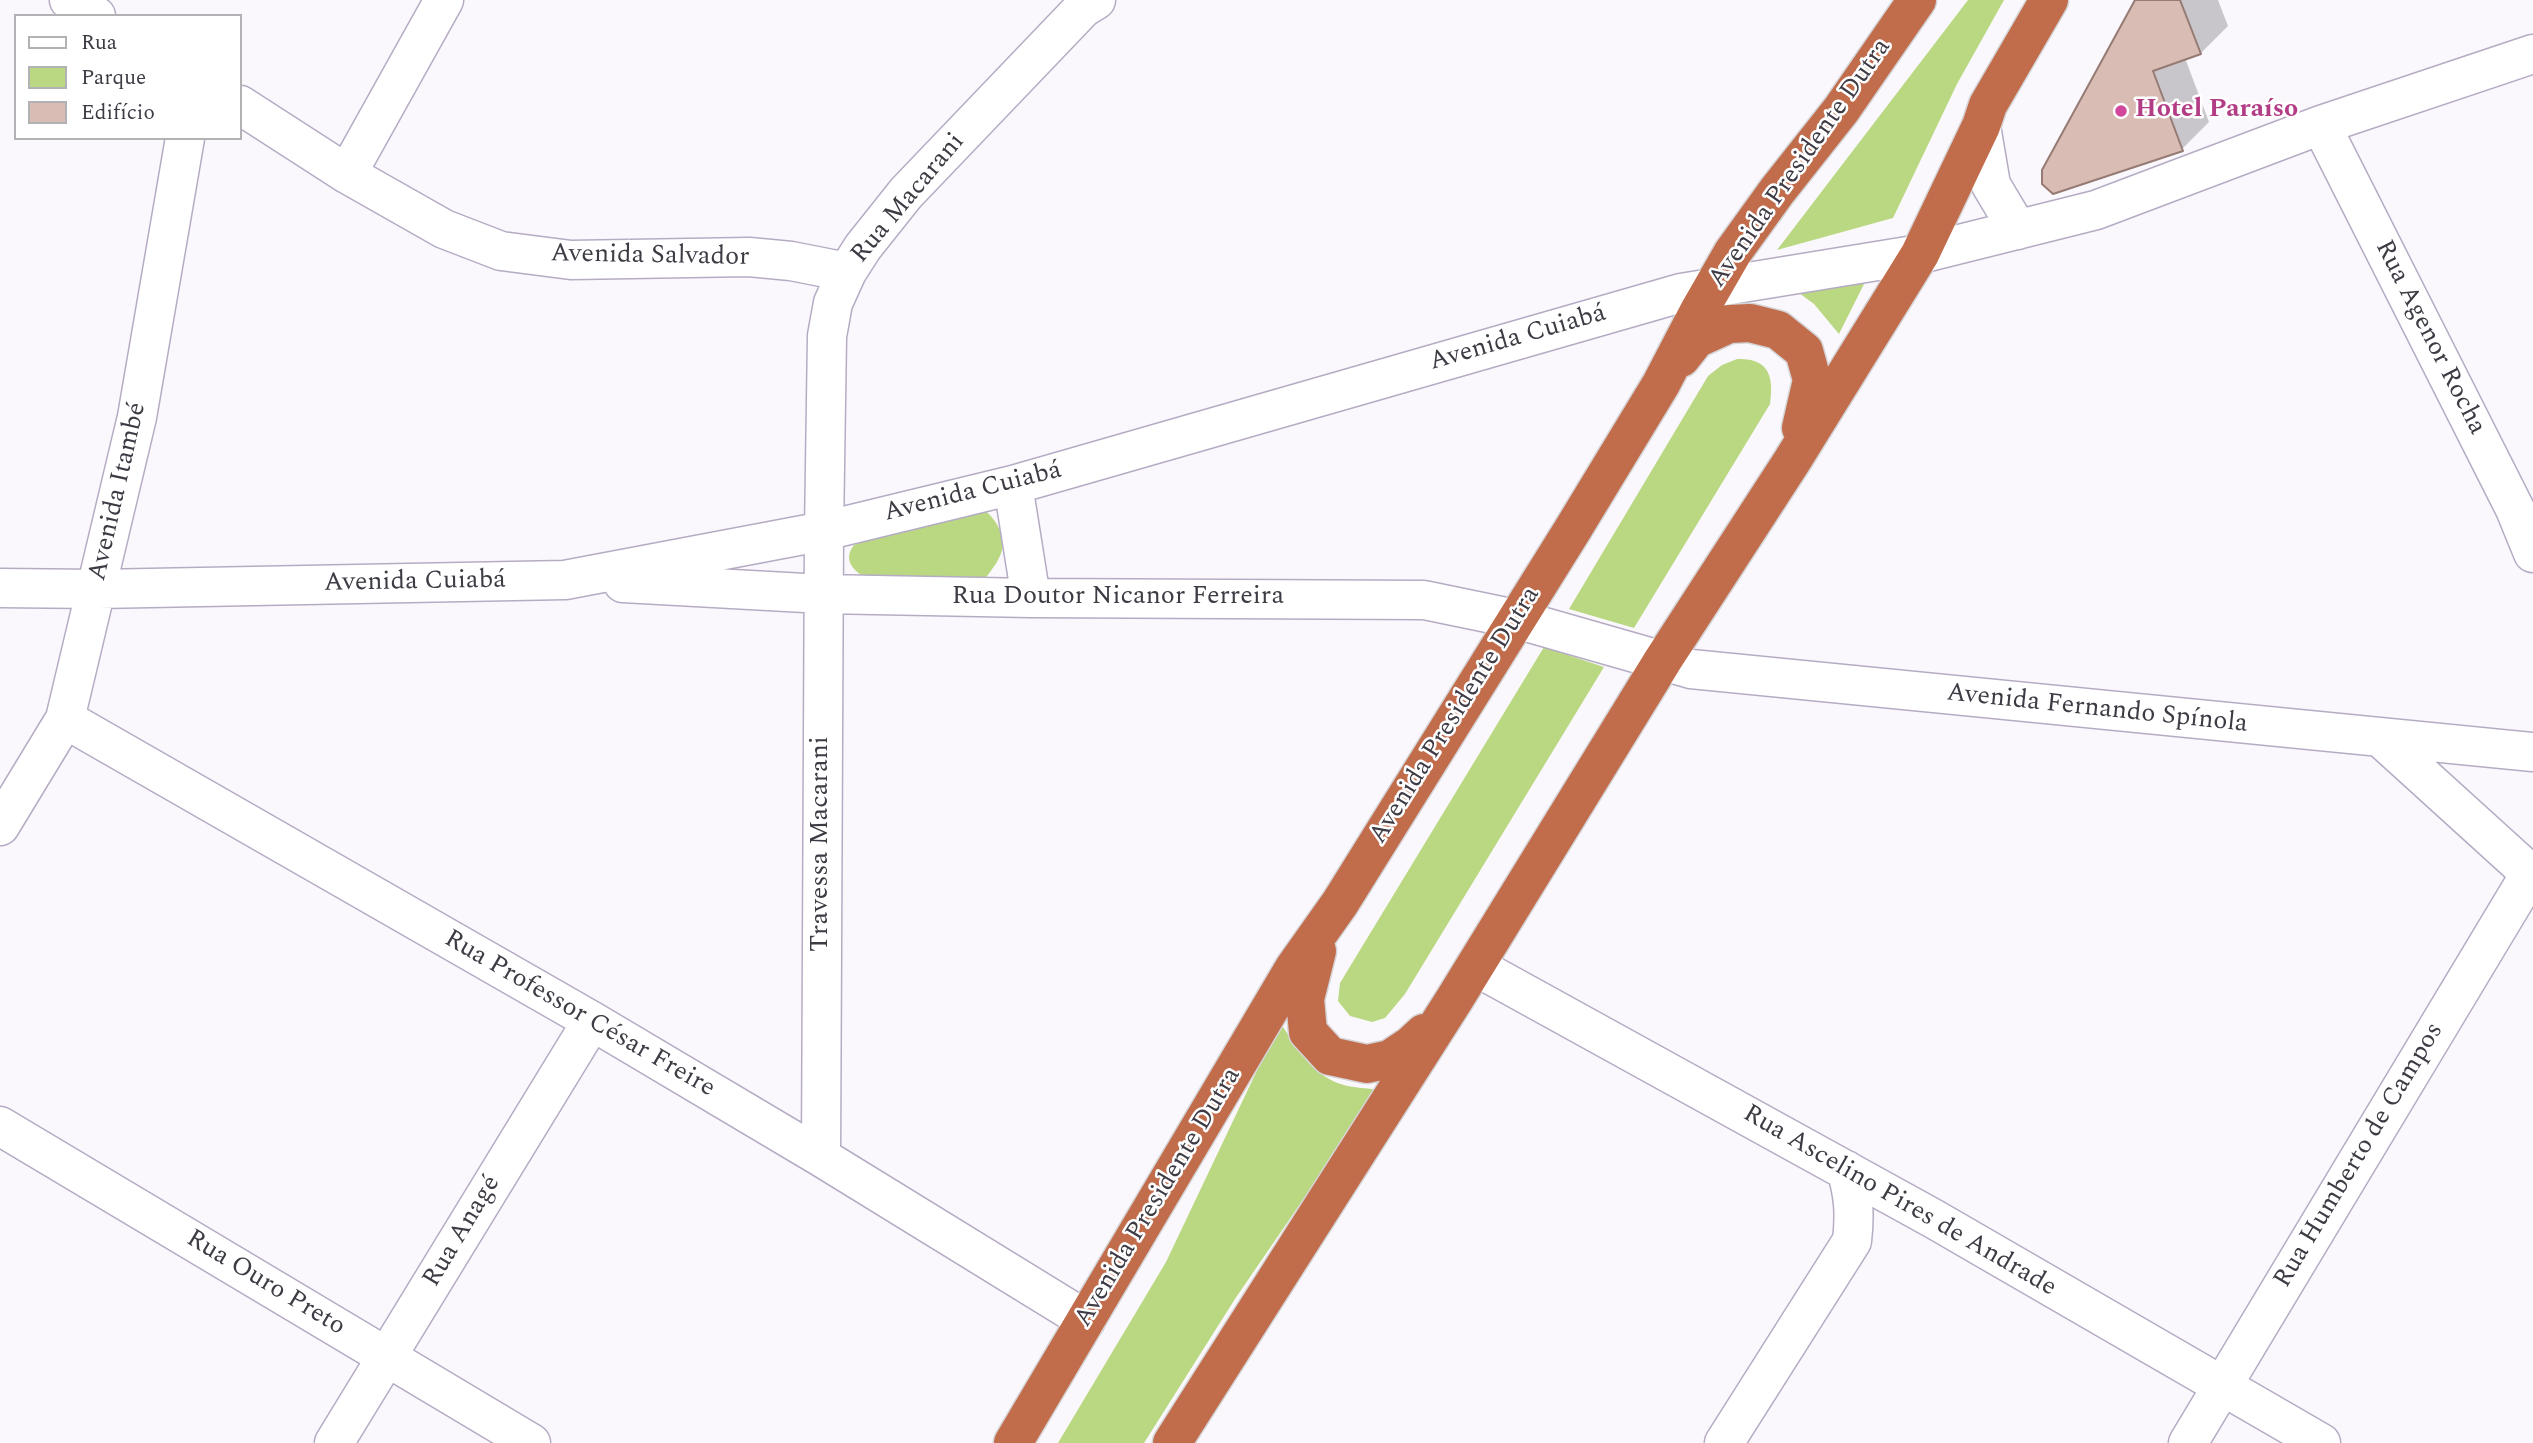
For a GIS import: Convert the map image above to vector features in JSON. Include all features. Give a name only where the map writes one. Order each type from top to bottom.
[{"type":"highway","name":"Avenida Presidente Dutra","points":[[1013,1443],[1294,968],[1340,904],[1661,384],[1733,252],[1841,110],[1917,0]]},
{"type":"highway","points":[[1172,1443],[1454,1000],[1663,660],[1792,461],[1920,254],[1988,106],[2049,0]]},
{"type":"highway","points":[[1661,384],[1696,339],[1729,324],[1750,323],[1777,330],[1804,351],[1812,380],[1792,461]]},
{"type":"highway","points":[[1340,904],[1313,961],[1305,999],[1308,1032],[1330,1056],[1367,1065],[1390,1059],[1411,1045],[1454,1000]]},
{"type":"street","points":[[69,0],[93,14]]},
{"type":"street","points":[[346,174],[444,0]]},
{"type":"street","name":"Rua Macarani","points":[[824,531],[827,336],[833,303],[846,272],[906,193],[1083,3]]},
{"type":"street","name":"Avenida Cuiabá","points":[[98,589],[565,580],[824,531],[1013,485],[1644,303],[1713,288],[1920,254],[2096,210],[2321,125],[2533,54]]},
{"type":"street","name":"Avenida Salvador","points":[[242,106],[346,174],[444,229],[501,251],[571,260],[749,257],[791,261],[846,272]]},
{"type":"street","name":"Rua Agenor Rocha","points":[[2321,125],[2524,507],[2533,553]]},
{"type":"street","points":[[1981,126],[1991,185],[2018,230]]},
{"type":"street","name":"Avenida Itambé","points":[[0,827],[65,719],[137,417],[185,140]]},
{"type":"street","points":[[1013,485],[1031,598]]},
{"type":"street","name":"Travessa Macarani","points":[[821,1157],[824,531]]},
{"type":"street","name":"Rua Doutor Nicanor Ferreira","points":[[565,580],[823,594],[1424,600],[1516,619],[1663,660]]},
{"type":"street","points":[[0,588],[98,589]]},
{"type":"street","name":"Avenida Fernando Spínola","points":[[1663,660],[1692,669],[2533,752]]},
{"type":"street","name":"Rua Professor César Freire","points":[[65,719],[592,1021],[821,1157],[1086,1321]]},
{"type":"street","points":[[2381,738],[2532,872]]},
{"type":"street","name":"Rua Humberto de Campos","points":[[2188,1443],[2532,872]]},
{"type":"street","name":"Rua Ascelino Pires de Andrade","points":[[1475,966],[1846,1170],[2321,1443]]},
{"type":"street","name":"Rua Anagé","points":[[334,1443],[592,1021]]},
{"type":"street","name":"Rua Ouro Preto","points":[[0,1126],[531,1443]]},
{"type":"street","points":[[1724,1443],[1852,1241],[1855,1216],[1853,1194],[1846,1170]]},
{"type":"green space","points":[[1968,0],[2004,0],[1957,84],[1893,218],[1777,250]]},
{"type":"green space","points":[[1869,274],[1839,334],[1814,304],[1795,290]]},
{"type":"green space","points":[[1737,359],[1748,359],[1763,365],[1770,377],[1770,404],[1634,628],[1569,609],[1708,376],[1722,365]]},
{"type":"green space","points":[[966,505],[977,506],[987,512],[1002,534],[1003,546],[1000,555],[985,579],[861,575],[851,565],[849,557],[854,545]]},
{"type":"green space","points":[[1544,647],[1604,667],[1405,994],[1385,1018],[1372,1022],[1350,1016],[1338,1001],[1340,983]]},
{"type":"green space","points":[[1280,1022],[1306,1060],[1323,1075],[1344,1085],[1378,1090],[1235,1299],[1144,1443],[1058,1443],[1166,1262]]},
{"type":"building","name":"Hotel Paraíso","points":[[2135,0],[2180,0],[2201,54],[2153,71],[2183,151],[2053,194],[2042,184],[2042,170]]},
{"type":"place","name":"Hotel Paraíso","points":[[2121,111]]}]
